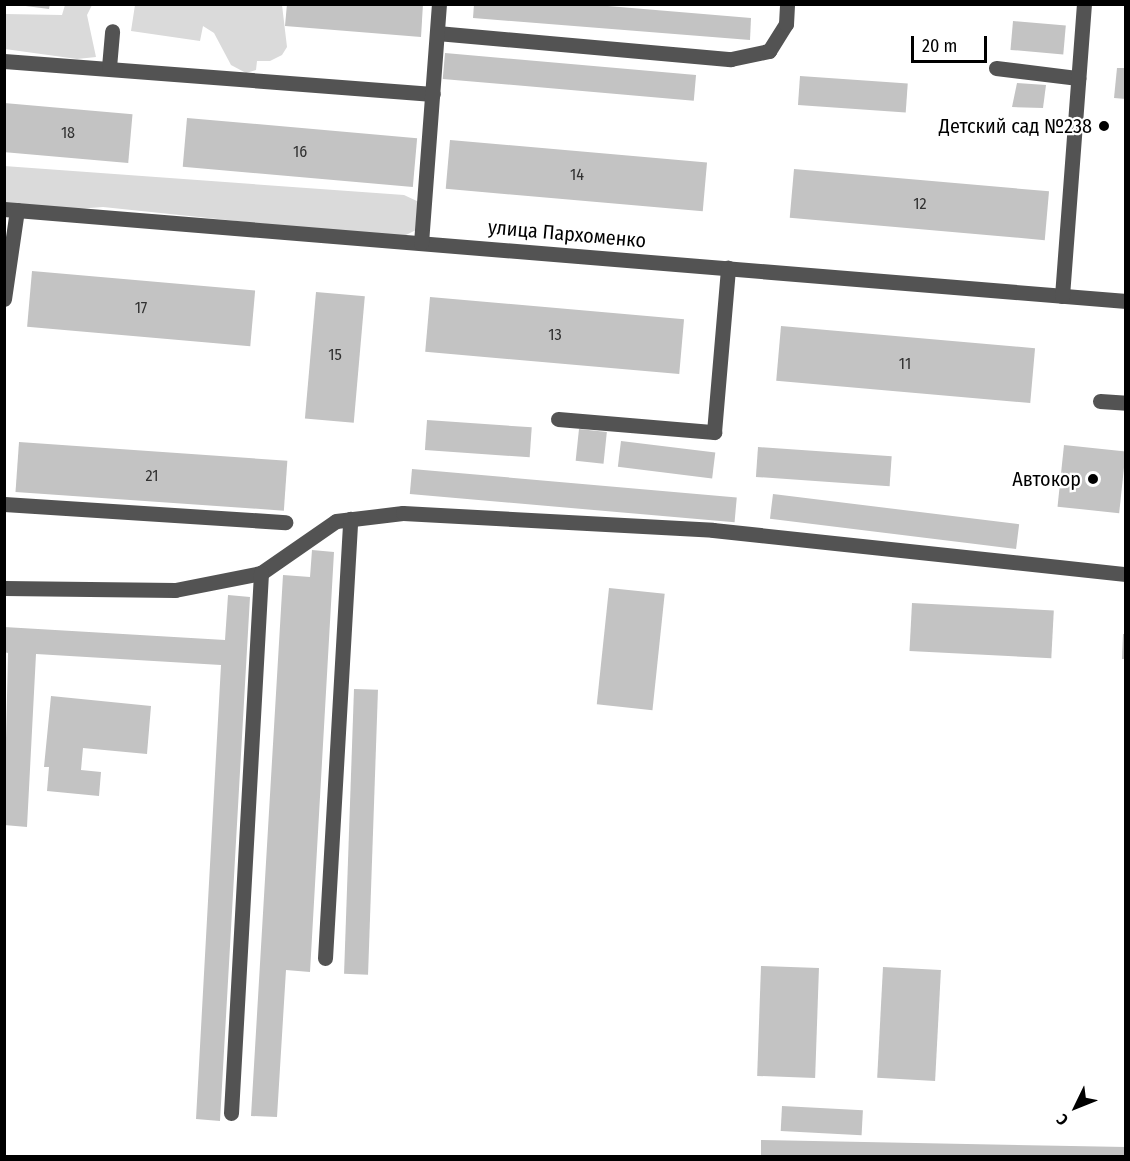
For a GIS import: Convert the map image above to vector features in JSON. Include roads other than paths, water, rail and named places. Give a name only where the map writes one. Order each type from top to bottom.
[{"type":"street","points":[[421,243],[439,4]]},
{"type":"street","points":[[437,33],[731,59],[770,51],[786,24],[787,4]]},
{"type":"street","points":[[1062,296],[1084,4]]},
{"type":"street","points":[[109,67],[112,31]]},
{"type":"street","points":[[4,61],[109,67],[433,94]]},
{"type":"street","points":[[996,68],[1078,78]]},
{"type":"street","points":[[4,299],[11,209]]},
{"type":"street","name":"улица Пархоменко","points":[[11,209],[1125,301]]},
{"type":"street","points":[[558,420],[714,432],[728,268]]},
{"type":"street","points":[[1100,401],[1125,403]]},
{"type":"street","points":[[4,504],[285,522]]},
{"type":"street","points":[[4,588],[175,590],[261,573],[336,521],[402,513],[713,530],[1125,574]]},
{"type":"street","points":[[324,958],[350,519]]},
{"type":"street","points":[[231,1113],[261,573]]},
{"type":"place","name":"Детский сад №238","points":[[1104,126]]},
{"type":"place","name":"Автокор","points":[[1093,479]]}]
